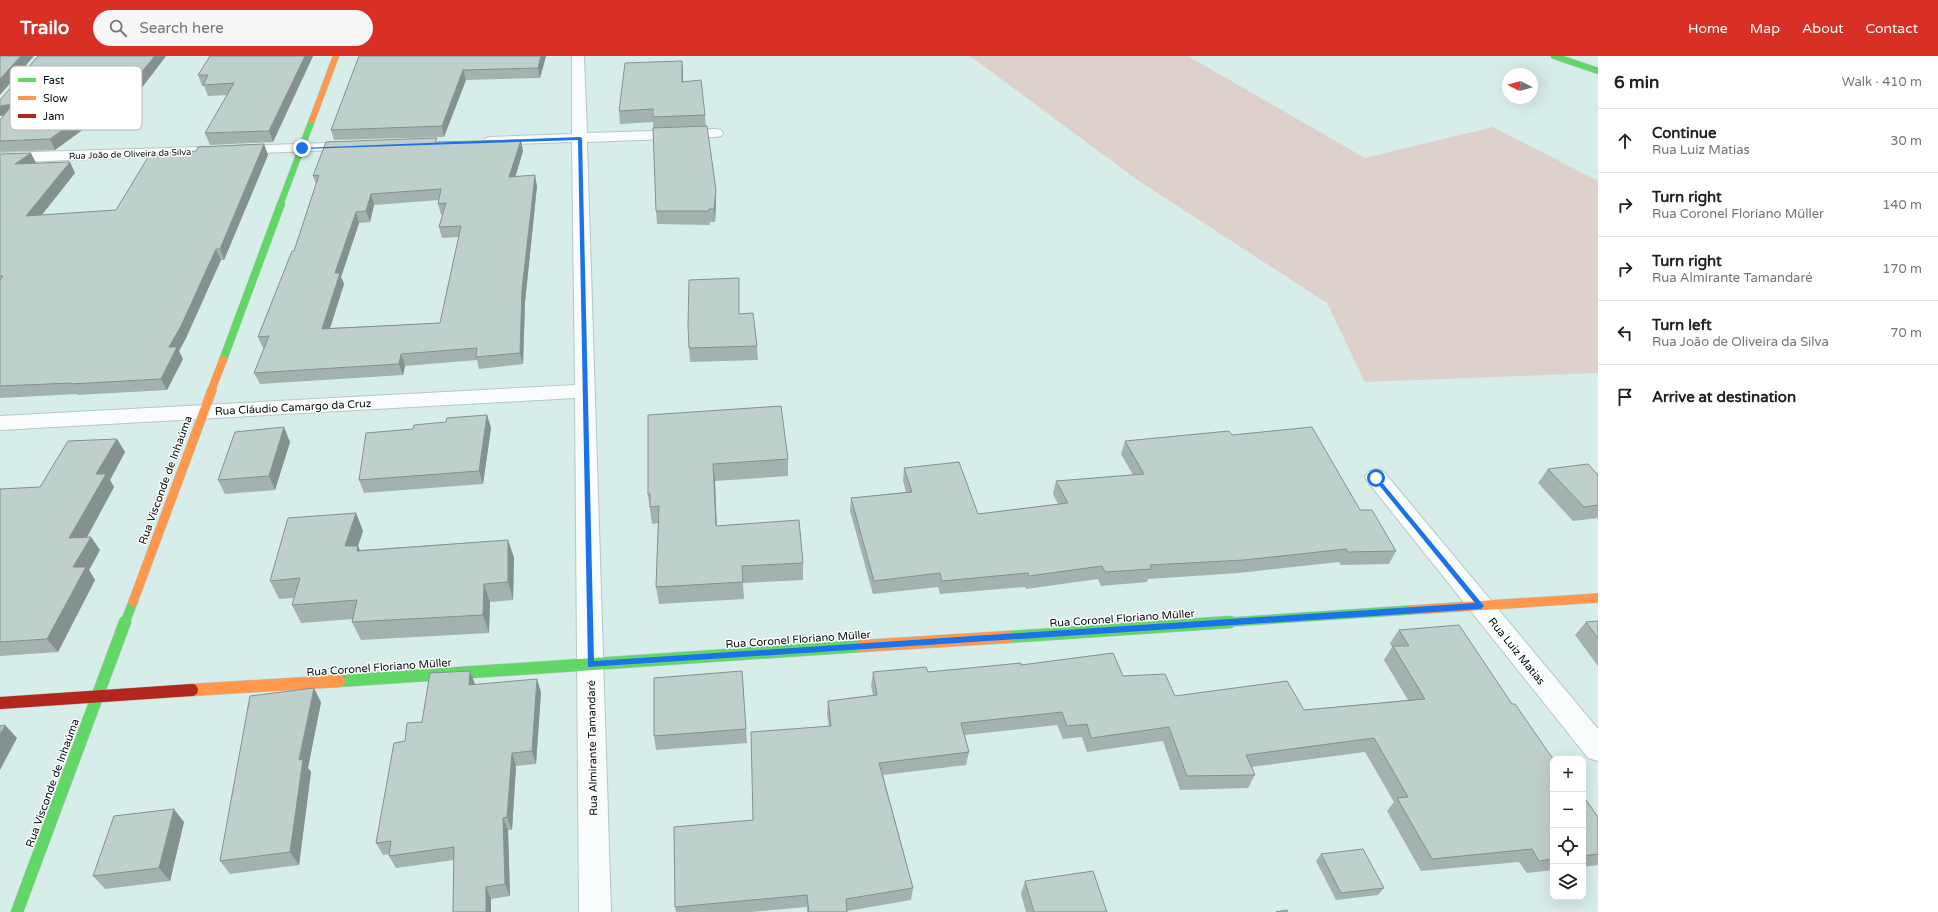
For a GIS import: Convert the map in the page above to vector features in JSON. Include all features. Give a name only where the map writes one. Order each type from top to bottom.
[{"type":"street","name":"Rua Visconde de Inhaúma","points":[[17,912],[336,56]]},
{"type":"street","name":"Rua Almirante Tamandaré","points":[[578,56],[595,912]]},
{"type":"street","points":[[1554,56],[1598,71]]},
{"type":"street","points":[[477,142],[716,133]]},
{"type":"street","name":"Rua João de Oliveira da Silva","points":[[0,158],[366,146]]},
{"type":"street","name":"Rua Cláudio Camargo da Cruz","points":[[0,423],[585,391]]},
{"type":"street","name":"Rua Luiz Matias","points":[[1376,478],[1598,749]]},
{"type":"street","name":"Rua Coronel Floriano Müller","points":[[0,704],[1598,598]]},
{"type":"shaded area","points":[[970,56],[1188,56],[1365,158],[1493,127],[1598,181],[1598,373],[1365,382],[1327,303],[1136,179]]},
{"type":"building","points":[[0,56],[21,56],[12,66],[10,66],[10,68],[0,79]]},
{"type":"building","points":[[38,56],[155,56],[142,72],[142,66],[29,66]]},
{"type":"building","points":[[210,56],[305,56],[269,131],[205,133],[234,83],[203,85],[208,75],[198,75]]},
{"type":"building","points":[[359,56],[541,56],[538,68],[463,70],[442,126],[331,130]]},
{"type":"building","points":[[682,61],[682,82],[701,80],[705,115],[653,117],[653,109],[619,111],[625,63]]},
{"type":"building","points":[[10,88],[10,104],[0,106],[0,100]]},
{"type":"building","points":[[10,108],[10,130],[63,130],[50,139],[0,141],[0,120]]},
{"type":"building","points":[[707,126],[716,190],[714,209],[709,209],[709,211],[656,211],[653,128]]},
{"type":"building","points":[[437,138],[435,142],[521,140],[509,177],[535,175],[522,290],[520,353],[476,357],[477,348],[401,354],[399,364],[254,373],[269,336],[258,337],[292,251],[294,251],[319,175],[313,176],[326,142]],"holes":[[[441,189],[438,204],[446,203],[439,227],[461,226],[440,323],[322,329],[340,273],[335,273],[356,212],[366,211],[371,194]]]},
{"type":"building","points":[[264,144],[220,249],[216,249],[181,326],[169,347],[177,347],[161,379],[0,386],[0,280],[3,276],[0,276],[0,154],[31,153],[15,164],[70,162],[26,216],[116,210],[150,154],[196,151],[198,147]]},
{"type":"building","points":[[739,278],[739,314],[753,313],[757,346],[689,348],[689,280]]},
{"type":"building","points":[[781,406],[788,459],[713,464],[716,526],[799,520],[803,563],[742,566],[743,582],[656,587],[659,506],[650,507],[650,494],[648,495],[648,415]]},
{"type":"building","points":[[487,415],[479,471],[359,480],[366,433],[413,429],[414,425],[446,422],[447,418]]},
{"type":"building","points":[[284,427],[269,476],[218,480],[235,432]]},
{"type":"building","points":[[1312,427],[1360,510],[1372,510],[1396,551],[1348,552],[1346,549],[1244,560],[1150,565],[1152,569],[1105,572],[1102,566],[1029,576],[1028,573],[942,581],[940,573],[874,581],[851,498],[912,492],[904,468],[959,462],[978,514],[1068,503],[1056,481],[1144,474],[1125,441],[1229,431],[1232,435]]},
{"type":"building","points":[[117,439],[96,474],[106,474],[69,538],[91,537],[73,567],[86,567],[47,639],[0,642],[0,489],[40,487],[68,441]]},
{"type":"building","points":[[1588,464],[1598,475],[1598,505],[1584,507],[1548,469]]},
{"type":"building","points":[[356,513],[345,546],[358,546],[357,551],[508,540],[508,582],[484,584],[483,615],[352,622],[357,600],[292,605],[300,578],[270,581],[288,518]]},
{"type":"building","points":[[1598,621],[1598,638],[1586,622]]},
{"type":"building","points":[[1459,625],[1512,704],[1515,704],[1551,756],[1550,859],[1539,861],[1532,849],[1432,859],[1397,798],[1408,797],[1374,738],[1246,755],[1255,775],[1187,776],[1169,727],[1091,738],[1087,724],[1067,726],[1062,712],[961,723],[969,752],[879,763],[913,888],[846,899],[847,912],[809,912],[807,895],[675,907],[674,827],[753,820],[751,732],[831,726],[828,701],[877,695],[873,672],[926,667],[928,672],[1021,663],[1021,665],[1113,653],[1123,676],[1165,674],[1175,696],[1287,681],[1304,710],[1425,699],[1393,646],[1409,646],[1399,630]]},
{"type":"building","points":[[470,671],[469,685],[537,679],[532,751],[512,753],[507,817],[503,818],[505,884],[486,887],[486,912],[453,912],[454,847],[389,856],[391,841],[376,843],[394,743],[405,741],[407,723],[422,722],[430,673]]},
{"type":"building","points":[[742,671],[746,729],[654,736],[654,678]]},
{"type":"building","points":[[314,688],[299,760],[303,759],[290,852],[220,861],[250,696]]},
{"type":"building","points":[[5,725],[0,735],[0,726]]},
{"type":"building","points":[[1586,800],[1598,817],[1598,854],[1586,856]]},
{"type":"building","points":[[174,809],[159,868],[93,876],[114,816]]},
{"type":"building","points":[[1363,849],[1384,888],[1341,893],[1321,854]]},
{"type":"building","points":[[1093,871],[1107,912],[1034,912],[1025,881]]},
{"type":"building","points":[[1287,910],[1288,912],[1276,912]]},
{"type":"traffic: fast","points":[[1554,56],[1598,71]]},
{"type":"traffic: fast","points":[[223,360],[312,120]]},
{"type":"traffic: fast","points":[[17,912],[133,602]]},
{"type":"traffic: fast","points":[[1008,637],[1411,610]]},
{"type":"traffic: fast","points":[[339,681],[862,646]]},
{"type":"traffic: slow","points":[[312,120],[336,56]]},
{"type":"traffic: slow","points":[[133,602],[223,360]]},
{"type":"traffic: slow","points":[[1411,610],[1598,598]]},
{"type":"traffic: slow","points":[[862,646],[1008,637]]},
{"type":"traffic: slow","points":[[192,690],[339,681]]},
{"type":"traffic: jam","points":[[0,703],[192,690]]},
{"type":"route","points":[[302,148],[580,138],[590,665],[1481,606],[1376,478]]}]
